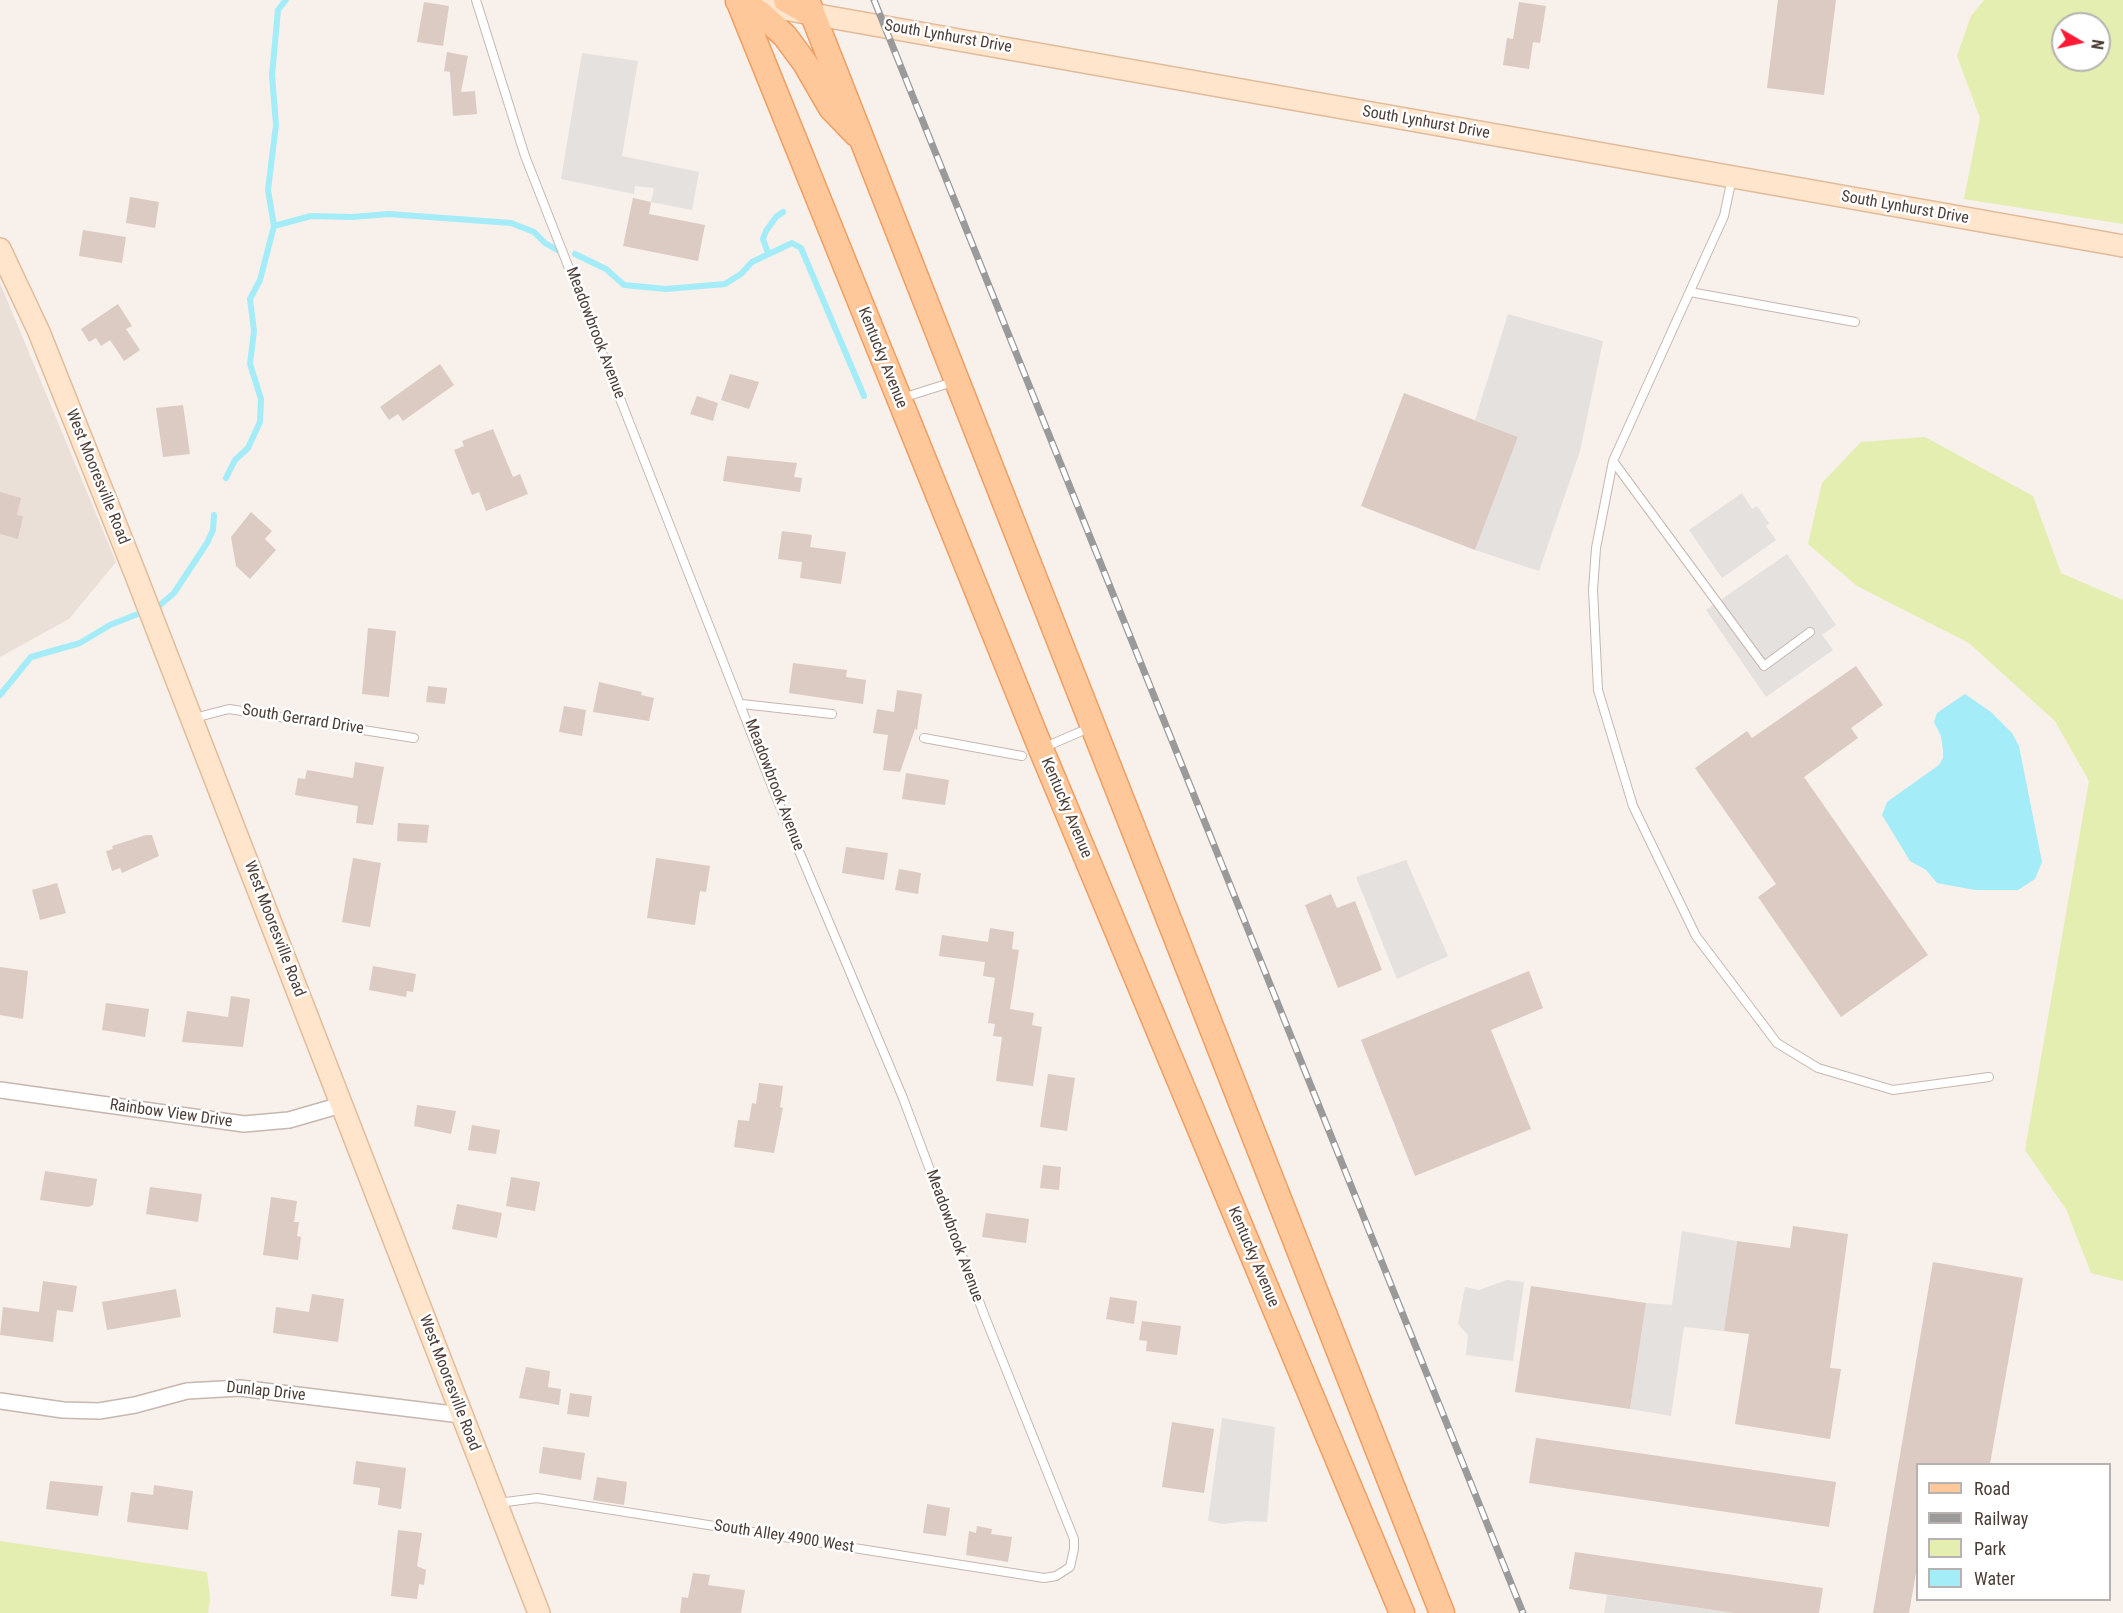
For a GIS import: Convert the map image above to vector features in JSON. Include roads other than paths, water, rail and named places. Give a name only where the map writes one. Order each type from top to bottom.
[{"type":"main road","points":[[735,0],[760,13],[785,36],[805,63],[831,108],[862,139]]},
{"type":"main road","name":"Kentucky Avenue","points":[[735,0],[899,399],[1031,753],[1402,1613]]},
{"type":"main road","points":[[786,0],[810,7],[1442,1613]]},
{"type":"street","name":"South Lynhurst Drive","points":[[735,0],[810,7],[1042,53],[2123,246]]},
{"type":"street","name":"West Mooresville Road","points":[[0,249],[39,332],[192,719],[539,1613]]},
{"type":"street","name":"Rainbow View Drive","points":[[0,1090],[244,1124],[289,1120],[341,1105]]},
{"type":"street","name":"Dunlap Drive","points":[[0,1401],[72,1411],[99,1411],[135,1406],[186,1391],[223,1387],[461,1415]]},
{"type":"lane","name":"Meadowbrook Avenue","points":[[476,0],[525,156],[825,916],[903,1098],[985,1317],[1074,1539],[1070,1567]]},
{"type":"lane","points":[[1732,178],[1724,216],[1613,461],[1596,548],[1593,591],[1598,690],[1634,806],[1696,936],[1777,1043],[1818,1068],[1893,1090],[1989,1077]]},
{"type":"lane","points":[[1690,292],[1854,322]]},
{"type":"lane","points":[[899,399],[957,380]]},
{"type":"lane","points":[[1613,461],[1764,666],[1810,632]]},
{"type":"lane","points":[[742,704],[832,714]]},
{"type":"lane","name":"South Gerrard Drive","points":[[192,719],[229,709],[414,738]]},
{"type":"lane","points":[[924,738],[1031,753],[1093,727]]},
{"type":"lane","name":"South Alley 4900 West","points":[[496,1503],[537,1498],[1044,1578],[1056,1576],[1070,1567]]},
{"type":"water","points":[[1965,694],[1991,712],[2012,733],[2019,746],[2042,862],[2035,879],[2018,890],[1975,890],[1937,883],[1926,870],[1910,861],[1882,815],[1887,802],[1939,765],[1943,758],[1943,750],[1941,736],[1934,722],[1937,713]]},
{"type":"waterway","points":[[226,478],[235,460],[248,448],[260,422],[261,399],[250,364],[254,331],[250,299],[260,280],[274,226],[268,190],[276,125],[272,75],[278,10],[286,0]]},
{"type":"waterway","points":[[768,253],[763,239],[776,217],[783,212]]},
{"type":"waterway","points":[[274,226],[311,216],[352,217],[389,214],[511,223],[534,232],[545,243],[559,251]]},
{"type":"waterway","points":[[575,254],[606,269],[624,285],[666,289],[725,284],[741,274],[752,262],[792,243],[801,248],[864,396]]},
{"type":"waterway","points":[[160,605],[174,593],[207,543],[213,530],[214,515]]},
{"type":"waterway","points":[[0,695],[31,657],[80,643],[110,625],[138,614]]},
{"type":"railway","points":[[874,0],[1523,1613]]}]
